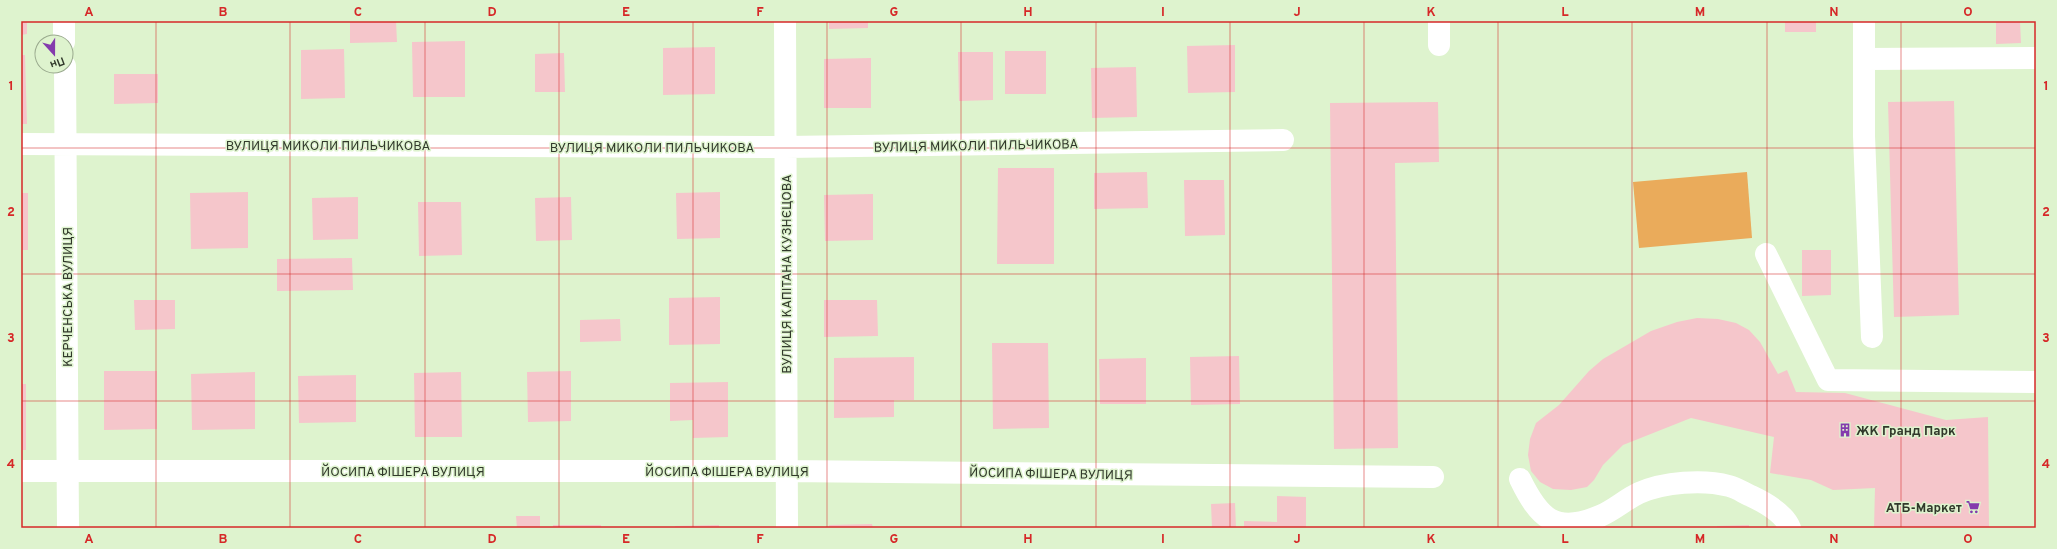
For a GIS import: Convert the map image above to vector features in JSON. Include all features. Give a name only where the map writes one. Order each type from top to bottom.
[{"type":"street","points":[[64,21],[64,34]]},
{"type":"street","name":"ВУЛИЦЯ КАПІТАНА КУЗНЄЦОВА","points":[[784,21],[786,147],[787,528]]},
{"type":"street","points":[[1439,21],[1440,45]]},
{"type":"street","points":[[1864,21],[1864,136],[1872,337]]},
{"type":"street","points":[[1865,59],[2036,58]]},
{"type":"street","name":"КЕРЧЕНСЬКА ВУЛИЦЯ","points":[[65,74],[68,528]]},
{"type":"street","name":"ВУЛИЦЯ МИКОЛИ ПИЛЬЧИКОВА","points":[[21,144],[786,147],[1283,140]]},
{"type":"street","points":[[1766,254],[1828,380],[2036,382]]},
{"type":"street","name":"ЙОСИПА ФІШЕРА ВУЛИЦЯ","points":[[21,471],[786,471],[1433,477]]},
{"type":"street","points":[[1520,479],[1531,502],[1546,518],[1570,524],[1600,516],[1640,492],[1684,482],[1730,486],[1766,503],[1787,521],[1790,528]]},
{"type":"shaded area","points":[[1747,172],[1752,238],[1639,248],[1633,182]]},
{"type":"building","points":[[21,21],[27,21],[27,34],[21,35]]},
{"type":"building","points":[[350,21],[396,21],[397,42],[350,43]]},
{"type":"building","points":[[829,21],[868,21],[868,28],[829,29]]},
{"type":"building","points":[[1785,21],[1816,21],[1816,32],[1785,32]]},
{"type":"building","points":[[1996,21],[2020,21],[2021,43],[1996,44]]},
{"type":"building","points":[[465,41],[465,97],[413,97],[412,42]]},
{"type":"building","points":[[1235,45],[1235,92],[1188,93],[1187,46]]},
{"type":"building","points":[[715,47],[715,94],[663,95],[663,48]]},
{"type":"building","points":[[344,49],[345,98],[301,99],[301,50]]},
{"type":"building","points":[[1005,51],[1046,51],[1046,94],[1005,94]]},
{"type":"building","points":[[958,52],[993,52],[993,100],[959,101]]},
{"type":"building","points":[[564,53],[565,92],[535,92],[535,54]]},
{"type":"building","points":[[21,55],[25,55],[27,124],[21,124]]},
{"type":"building","points":[[871,58],[871,108],[824,108],[824,59]]},
{"type":"building","points":[[1136,67],[1137,117],[1092,118],[1091,68]]},
{"type":"building","points":[[114,74],[158,74],[158,103],[114,104]]},
{"type":"building","points":[[1954,101],[1959,315],[1894,317],[1888,102]]},
{"type":"building","points":[[1438,102],[1439,162],[1395,163],[1398,448],[1334,449],[1330,103]]},
{"type":"building","points":[[998,168],[1054,168],[1054,264],[997,264]]},
{"type":"building","points":[[1147,172],[1148,208],[1094,209],[1094,173]]},
{"type":"building","points":[[1184,180],[1224,180],[1225,235],[1185,236]]},
{"type":"building","points":[[248,192],[248,248],[191,249],[190,193]]},
{"type":"building","points":[[720,192],[720,238],[677,239],[676,193]]},
{"type":"building","points":[[21,193],[28,193],[28,250],[21,250]]},
{"type":"building","points":[[873,194],[873,240],[825,241],[824,195]]},
{"type":"building","points":[[358,197],[358,239],[313,240],[312,198]]},
{"type":"building","points":[[571,197],[572,240],[536,241],[535,198]]},
{"type":"building","points":[[418,202],[461,202],[462,255],[419,256]]},
{"type":"building","points":[[1802,250],[1831,250],[1831,295],[1802,296]]},
{"type":"building","points":[[352,258],[353,290],[277,291],[277,259]]},
{"type":"building","points":[[720,297],[720,344],[669,345],[669,298]]},
{"type":"building","points":[[134,300],[175,300],[175,329],[135,330]]},
{"type":"building","points":[[824,300],[877,300],[878,336],[824,337]]},
{"type":"building","name":"ЖК Гранд Парк","points":[[1697,318],[1718,319],[1736,323],[1749,330],[1760,342],[1778,374],[1787,370],[1796,392],[1845,393],[1946,420],[1988,417],[1989,528],[1874,528],[1875,488],[1833,490],[1811,480],[1770,473],[1774,437],[1691,418],[1623,445],[1603,465],[1594,480],[1587,487],[1571,490],[1553,489],[1540,482],[1531,471],[1528,455],[1530,439],[1536,423],[1559,405],[1589,371],[1603,359],[1651,331],[1677,322]]},
{"type":"building","points":[[620,319],[621,341],[580,342],[580,320]]},
{"type":"building","points":[[992,343],[1048,343],[1049,428],[993,429]]},
{"type":"building","points":[[1239,356],[1240,404],[1191,405],[1190,357]]},
{"type":"building","points":[[914,357],[914,400],[894,400],[894,417],[834,418],[834,358]]},
{"type":"building","points":[[1146,358],[1146,404],[1100,404],[1099,359]]},
{"type":"building","points":[[104,371],[157,371],[157,429],[104,430]]},
{"type":"building","points":[[571,371],[571,421],[528,422],[527,372]]},
{"type":"building","points":[[255,372],[255,429],[192,430],[191,374]]},
{"type":"building","points":[[461,372],[462,437],[415,437],[414,373]]},
{"type":"building","points":[[356,375],[356,422],[299,423],[298,376]]},
{"type":"building","points":[[728,382],[728,437],[693,438],[693,420],[670,421],[670,383]]},
{"type":"building","points":[[21,384],[26,384],[26,450],[21,450]]},
{"type":"building","points":[[1277,496],[1306,497],[1306,528],[1244,528],[1244,521],[1277,522]]},
{"type":"building","points":[[1235,503],[1236,528],[1212,528],[1211,504]]},
{"type":"building","points":[[516,516],[540,516],[540,528],[517,528]]},
{"type":"building","points":[[872,524],[873,528],[829,528],[829,525]]},
{"type":"building","points":[[553,525],[601,525],[601,528],[553,528]]},
{"type":"building","points":[[719,525],[719,528],[675,528],[675,526]]},
{"type":"building","points":[[1749,525],[1749,528],[1717,528],[1717,526]]},
{"type":"place","name":"ЖК Гранд Парк","points":[[1845,430]]},
{"type":"place","name":"АТБ-Маркет","points":[[1973,507]]}]
